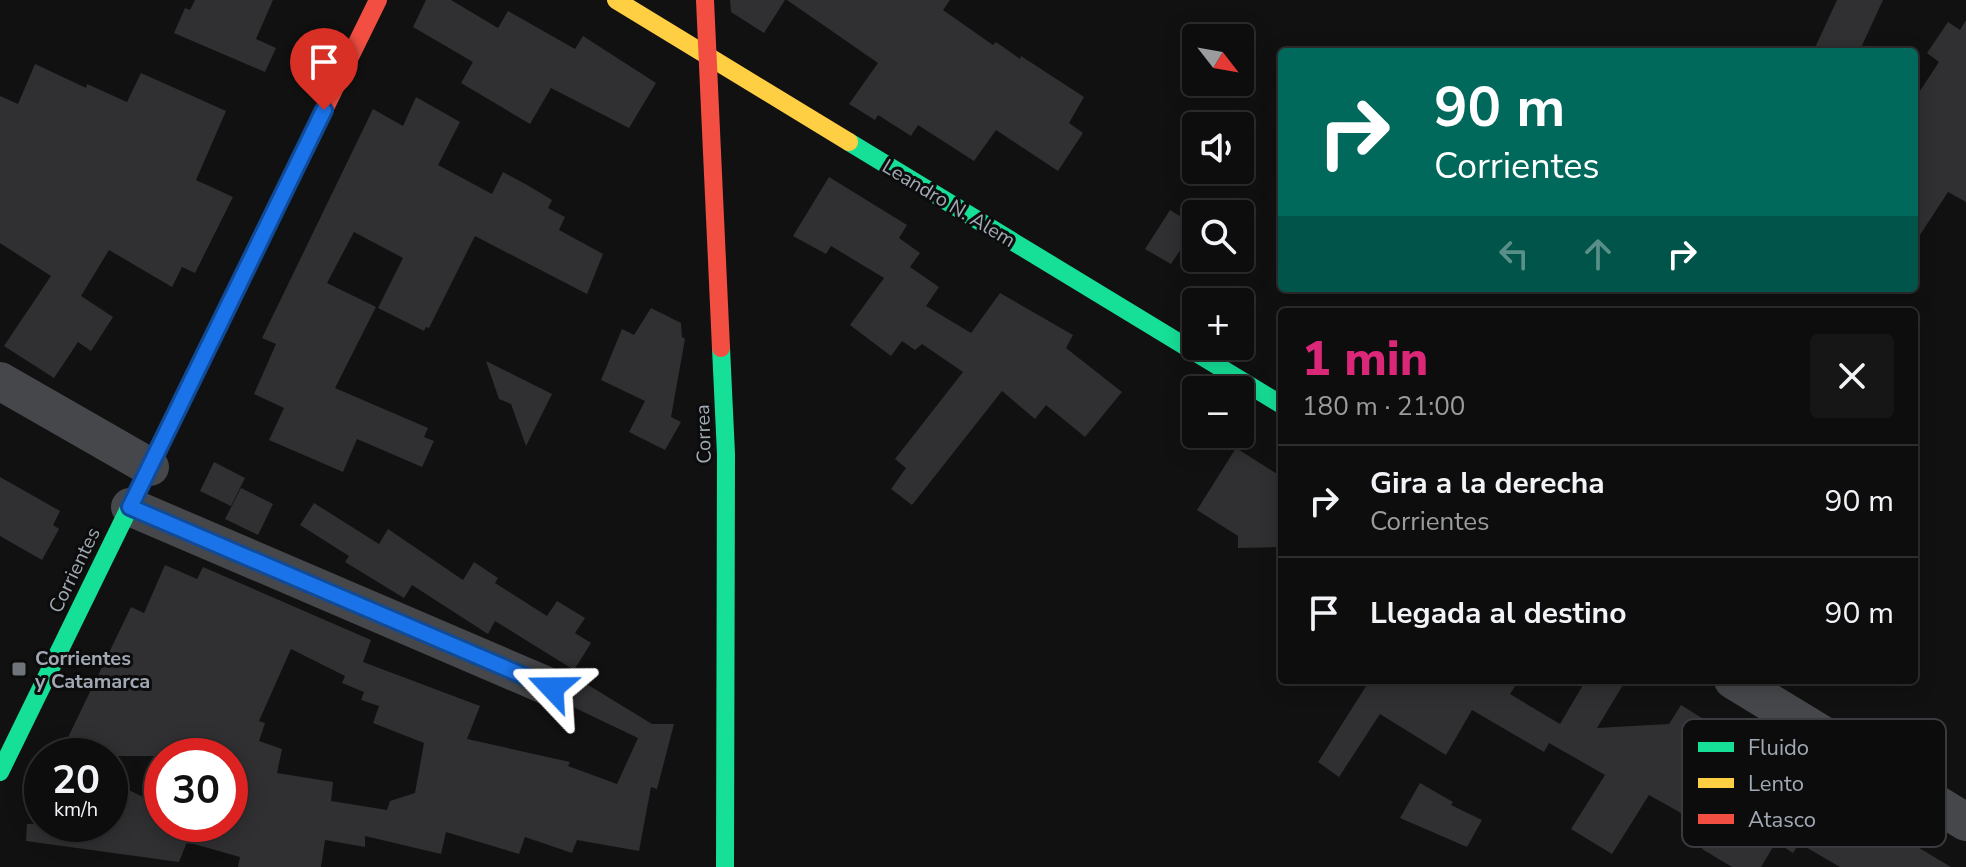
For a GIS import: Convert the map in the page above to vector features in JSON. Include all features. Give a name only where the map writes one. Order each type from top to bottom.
[{"type":"street","name":"Corrientes","points":[[0,772],[378,0]]},
{"type":"street","name":"Leandro N. Alem","points":[[616,0],[1278,403]]},
{"type":"street","name":"Correa","points":[[705,0],[726,454],[725,867]]},
{"type":"street","points":[[0,381],[150,467]]},
{"type":"street","points":[[130,507],[552,688]]},
{"type":"street","points":[[1740,684],[1797,719]]},
{"type":"street","points":[[1946,810],[1966,822]]},
{"type":"building","points":[[195,0],[273,0],[256,39],[276,48],[265,72],[174,33],[185,8],[190,10]]},
{"type":"building","points":[[426,0],[451,0],[498,28],[508,11],[575,49],[583,36],[656,83],[629,128],[551,88],[530,124],[461,83],[473,62],[413,27]]},
{"type":"building","points":[[730,0],[785,0],[764,33],[731,12]]},
{"type":"building","points":[[787,0],[950,0],[943,10],[993,45],[996,42],[1020,59],[1021,56],[1084,97],[1069,123],[1083,133],[1058,171],[996,130],[974,161],[918,125],[911,136],[878,115],[875,120],[849,104],[878,63]]},
{"type":"building","points":[[1837,0],[1883,0],[1861,48],[1815,48]]},
{"type":"building","points":[[1966,20],[1966,202],[1948,192],[1918,238],[1918,94],[1939,62],[1927,53],[1948,22],[1960,30]]},
{"type":"building","points":[[35,64],[86,88],[87,84],[127,102],[141,73],[226,111],[196,180],[233,197],[195,273],[182,267],[172,287],[109,250],[81,296],[113,317],[91,351],[78,342],[54,378],[4,346],[51,276],[0,243],[0,96],[18,104]]},
{"type":"building","points":[[416,97],[460,122],[438,165],[492,194],[503,172],[529,186],[552,200],[548,208],[565,217],[559,230],[603,254],[587,294],[475,236],[429,328],[426,327],[424,331],[378,308],[403,258],[354,232],[327,283],[376,307],[335,388],[428,428],[424,437],[434,441],[422,467],[357,439],[343,472],[269,440],[284,408],[254,394],[276,344],[262,338],[373,109],[403,126]]},
{"type":"building","points":[[829,177],[907,225],[899,238],[920,253],[910,267],[939,287],[926,306],[971,333],[1000,293],[1073,335],[1066,348],[1122,392],[1085,437],[1046,405],[1035,419],[1002,391],[912,505],[891,489],[906,468],[895,459],[963,372],[922,344],[915,350],[902,341],[891,356],[850,325],[884,278],[831,246],[826,254],[793,236]]},
{"type":"building","points":[[1170,210],[1182,217],[1182,247],[1171,264],[1145,249]]},
{"type":"building","points":[[651,308],[681,323],[682,337],[685,339],[671,417],[681,422],[665,450],[629,432],[645,401],[601,380],[622,329],[634,335]]},
{"type":"building","points":[[486,361],[552,394],[526,446],[511,404],[499,399]]},
{"type":"building","points":[[1236,448],[1278,474],[1278,547],[1238,548],[1238,536],[1197,510]]},
{"type":"building","points":[[214,462],[245,478],[231,506],[200,491]]},
{"type":"building","points":[[0,477],[60,511],[53,525],[59,529],[42,560],[0,536]]},
{"type":"building","points":[[241,488],[273,504],[258,535],[225,519]]},
{"type":"building","points":[[314,503],[379,544],[388,529],[463,580],[474,562],[498,578],[495,583],[547,616],[557,601],[585,618],[575,633],[591,643],[574,670],[495,621],[488,634],[412,585],[404,598],[345,562],[349,556],[300,525]]},
{"type":"building","points":[[165,565],[197,579],[203,567],[371,640],[363,662],[480,706],[467,739],[570,762],[568,766],[617,784],[638,738],[571,706],[580,680],[652,724],[674,724],[657,789],[651,787],[639,851],[577,840],[572,853],[525,837],[519,854],[446,832],[441,854],[365,836],[365,847],[325,840],[321,867],[238,867],[240,857],[187,842],[248,842],[248,738],[144,738],[144,756],[128,756],[128,738],[68,738],[131,607],[144,613]],"holes":[[[291,649],[345,676],[342,683],[364,692],[361,700],[379,706],[373,723],[424,743],[415,793],[390,801],[387,810],[331,801],[333,782],[277,773],[282,749],[259,741],[265,723],[259,721]]]},
{"type":"building","points":[[1367,684],[1516,684],[1510,694],[1560,724],[1584,684],[1624,684],[1597,728],[1669,724],[1681,705],[1703,719],[1682,719],[1682,814],[1649,795],[1612,854],[1571,829],[1605,775],[1549,743],[1544,752],[1472,710],[1446,755],[1380,714],[1339,777],[1318,762]]},
{"type":"building","points":[[1420,783],[1453,802],[1451,805],[1482,820],[1467,847],[1400,818]]},
{"type":"building","points":[[128,790],[144,797],[144,842],[187,842],[179,862],[33,842],[128,842]]},
{"type":"building","points":[[1773,847],[1761,867],[1732,867],[1702,849]]},
{"type":"building","points":[[1806,847],[1918,847],[1951,867],[1840,867]]},
{"type":"traffic: fast","points":[[0,772],[321,116]]},
{"type":"traffic: fast","points":[[849,142],[1278,403]]},
{"type":"traffic: fast","points":[[721,348],[726,454],[725,867]]},
{"type":"traffic: slow","points":[[616,0],[849,142]]},
{"type":"traffic: jam","points":[[321,116],[378,0]]},
{"type":"traffic: jam","points":[[705,0],[721,348]]},
{"type":"place","name":"Corrientes y Catamarca","points":[[19,669]]},
{"type":"route","points":[[324,110],[130,507],[552,688]]}]
